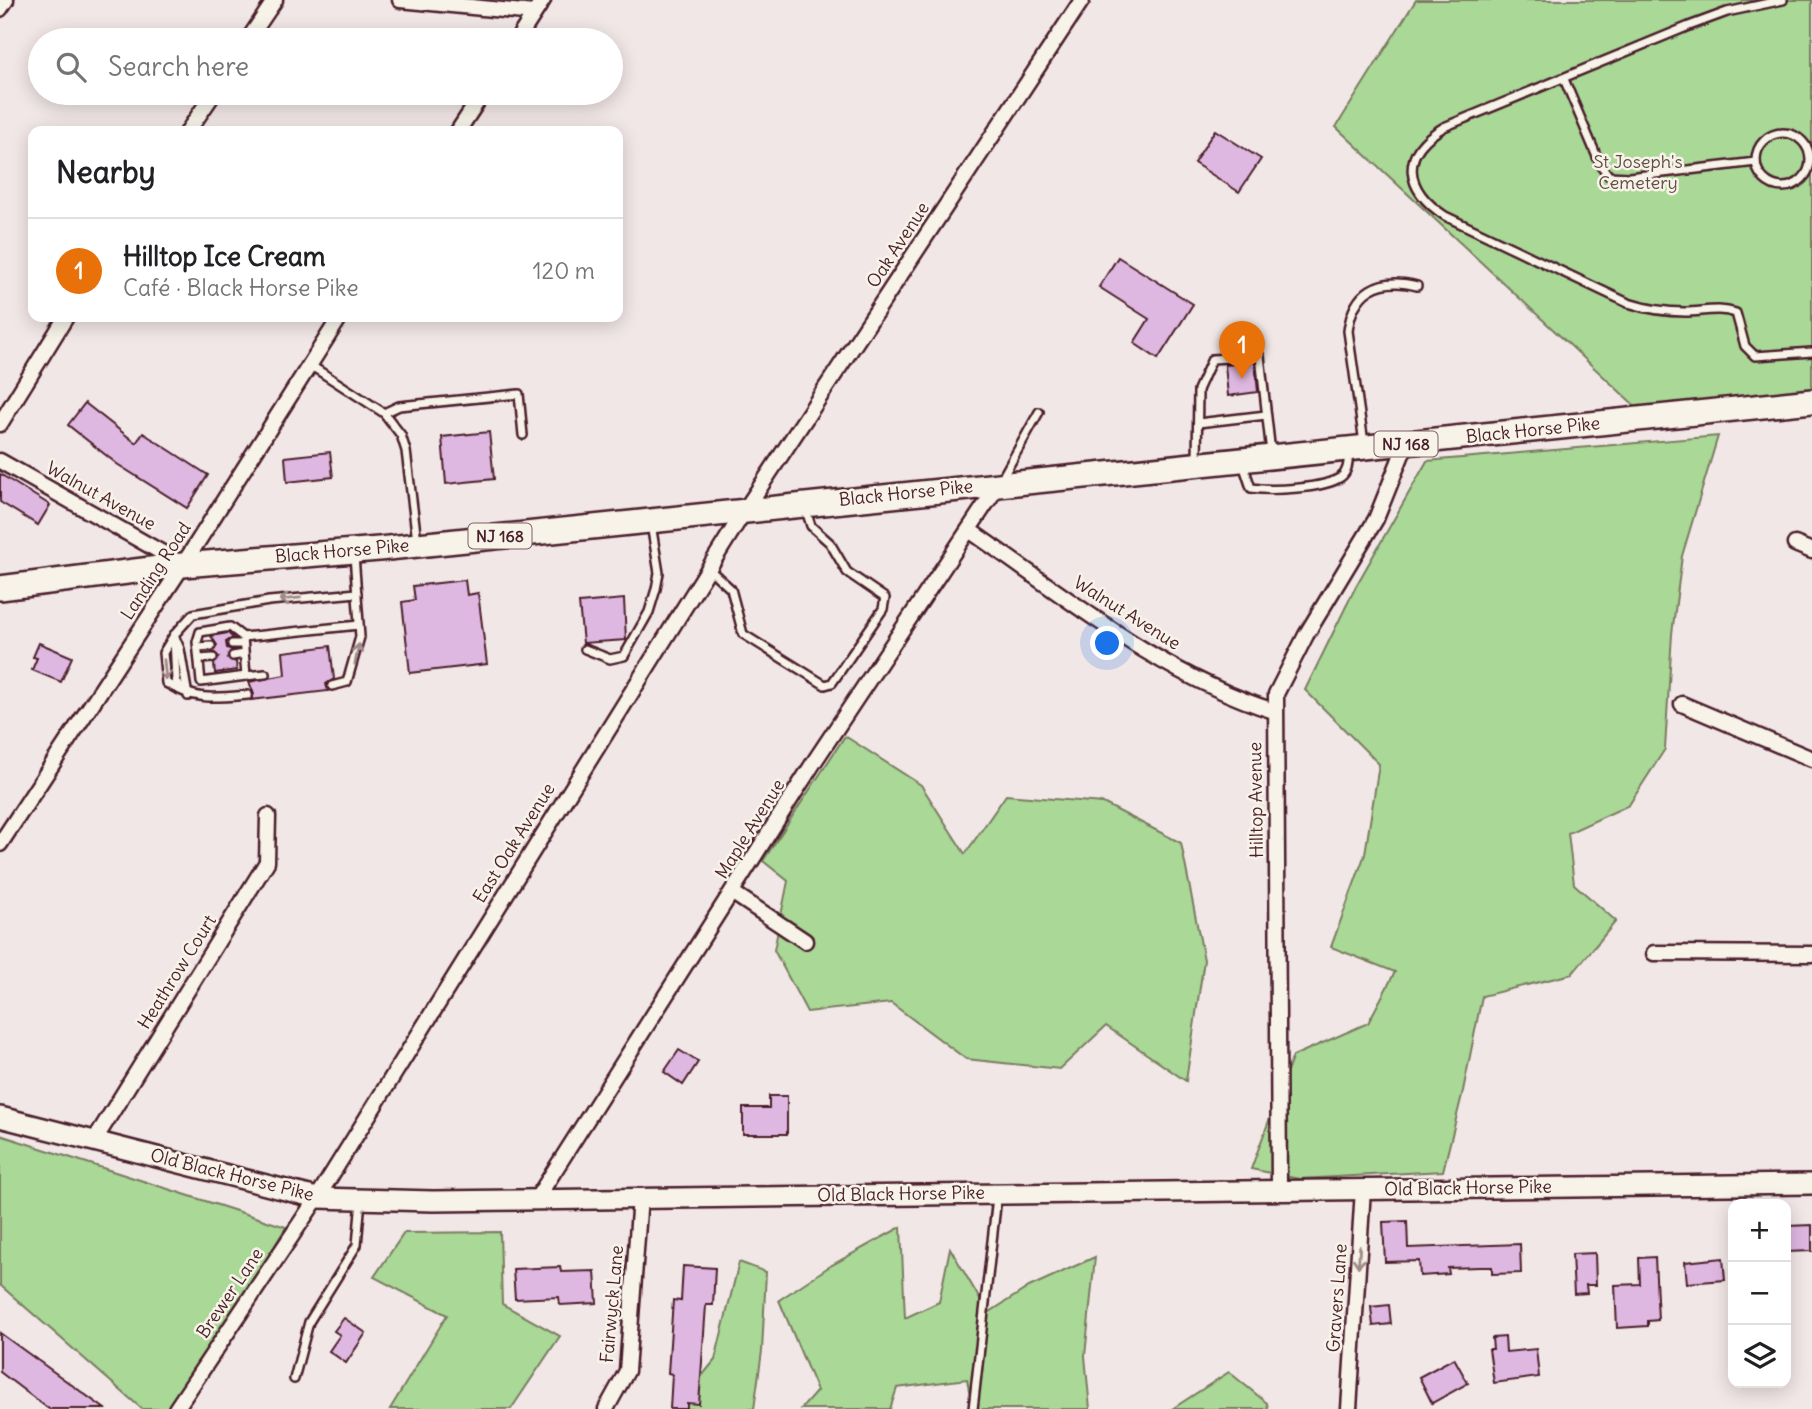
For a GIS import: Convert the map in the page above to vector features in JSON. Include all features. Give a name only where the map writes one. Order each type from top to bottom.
[{"type":"main road","name":"Black Horse Pike","points":[[0,588],[183,565],[418,545],[1812,401]]},
{"type":"street","points":[[0,9],[6,0]]},
{"type":"street","points":[[256,28],[275,0]]},
{"type":"street","points":[[400,0],[534,13]]},
{"type":"street","points":[[525,28],[542,0]]},
{"type":"street","name":"Oak Avenue","points":[[746,510],[1082,0]]},
{"type":"street","points":[[191,126],[206,105]]},
{"type":"street","points":[[461,126],[475,105]]},
{"type":"street","points":[[0,424],[63,322]]},
{"type":"street","name":"Landing Road","points":[[0,844],[183,565],[337,322]]},
{"type":"street","name":"Hilltop Avenue","points":[[1279,1189],[1274,711],[1276,694],[1306,635],[1376,519],[1406,444]]},
{"type":"street","name":"Walnut Avenue","points":[[0,461],[183,565]]},
{"type":"street","name":"Maple Avenue","points":[[537,1198],[816,759],[999,484]]},
{"type":"street","name":"East Oak Avenue","points":[[317,1198],[746,510]]},
{"type":"street","name":"Walnut Avenue","points":[[969,530],[1132,643],[1220,690],[1274,711]]},
{"type":"street","points":[[1795,544],[1812,551]]},
{"type":"street","points":[[1682,705],[1812,759]]},
{"type":"street","name":"Heathrow Court","points":[[94,1141],[267,862],[268,816]]},
{"type":"street","points":[[733,893],[805,940]]},
{"type":"street","points":[[1654,953],[1812,954]]},
{"type":"street","name":"Old Black Horse Pike","points":[[0,1117],[317,1198],[1812,1184]]},
{"type":"street","name":"Gravers Lane","points":[[1349,1409],[1363,1189]]},
{"type":"street","name":"Fairwyck Lane","points":[[606,1409],[626,1371],[640,1197]]},
{"type":"street","name":"Brewer Lane","points":[[176,1409],[317,1198]]},
{"type":"lane","points":[[1783,0],[1727,12],[1444,127],[1420,143],[1413,165],[1414,186],[1419,196],[1445,216],[1629,303],[1653,310],[1687,312],[1723,309],[1736,313],[1745,346],[1755,356],[1812,352]]},
{"type":"lane","points":[[1564,79],[1600,164],[1609,176],[1629,177],[1756,162]]},
{"type":"lane","points":[[1781,132],[1797,137],[1811,157],[1804,176],[1789,186],[1771,184],[1758,171],[1756,162],[1759,146],[1765,139],[1781,132]]},
{"type":"lane","points":[[1242,460],[1251,488],[1301,487],[1340,478],[1357,448],[1349,331],[1351,314],[1359,298],[1371,289],[1400,281],[1417,286]]},
{"type":"lane","points":[[1197,464],[1198,390],[1212,359],[1260,356],[1271,457]]},
{"type":"lane","points":[[309,365],[384,412],[401,435],[406,451],[418,545]]},
{"type":"lane","points":[[384,412],[399,406],[519,394],[523,435]]},
{"type":"lane","points":[[999,484],[1039,412]]},
{"type":"lane","points":[[1198,423],[1266,415]]},
{"type":"lane","points":[[709,569],[731,589],[743,634],[811,679],[825,685],[832,682],[883,609],[884,598],[847,572],[830,543],[811,526],[803,504]]},
{"type":"lane","points":[[585,649],[610,659],[624,656],[649,612],[659,573],[650,520]]},
{"type":"lane","points":[[332,686],[347,682],[355,664],[359,625],[354,551]]},
{"type":"lane","points":[[248,695],[188,696],[166,683],[163,653],[174,635],[193,614],[269,601],[357,593]]},
{"type":"lane","points":[[232,644],[243,640],[359,625]]},
{"type":"lane","points":[[246,676],[243,640],[230,627],[200,632],[198,647],[201,682],[265,674]]},
{"type":"lane","points":[[174,635],[180,649],[188,696]]},
{"type":"lane","points":[[198,647],[211,646]]},
{"type":"lane","points":[[233,656],[244,654]]},
{"type":"lane","points":[[199,659],[212,658]]},
{"type":"lane","points":[[973,1409],[997,1193]]},
{"type":"lane","points":[[294,1379],[309,1322],[357,1245],[361,1199]]},
{"type":"green space","name":"St Joseph's Cemetery","points":[[1416,0],[1812,0],[1812,401],[1648,418],[1336,127]]},
{"type":"green space","points":[[1718,436],[1682,556],[1672,634],[1665,749],[1629,805],[1568,833],[1574,884],[1616,921],[1572,974],[1482,996],[1463,1091],[1443,1171],[1299,1179],[1251,1169],[1293,1056],[1368,1023],[1395,972],[1331,947],[1365,854],[1379,764],[1305,690],[1356,586],[1427,461]]},
{"type":"green space","points":[[845,736],[921,785],[965,854],[1006,795],[1103,803],[1181,843],[1204,960],[1186,1081],[1106,1026],[1060,1069],[966,1059],[891,1003],[807,1012],[774,950],[788,881],[763,861]]},
{"type":"green space","points":[[0,1135],[286,1227],[180,1404],[186,1409],[142,1409],[0,1285]]},
{"type":"green space","points":[[901,1227],[905,1318],[939,1302],[950,1248],[988,1313],[1029,1287],[1095,1257],[1085,1356],[1090,1409],[972,1409],[967,1379],[897,1388],[890,1409],[801,1409],[817,1391],[779,1300],[830,1266]]},
{"type":"green space","points":[[500,1232],[502,1304],[560,1336],[511,1409],[390,1409],[447,1315],[374,1277],[404,1233]]},
{"type":"green space","points":[[739,1262],[766,1272],[762,1351],[754,1409],[682,1409],[683,1399],[715,1360]]},
{"type":"green space","points":[[1229,1372],[1267,1403],[1268,1409],[1172,1409]]},
{"type":"building","points":[[1215,130],[1261,159],[1239,192],[1194,163]]},
{"type":"building","points":[[1118,257],[1193,304],[1158,359],[1134,343],[1149,319],[1099,287]]},
{"type":"building","points":[[1255,362],[1258,392],[1228,396],[1225,365]]},
{"type":"building","points":[[85,403],[136,443],[143,433],[208,475],[187,508],[117,464],[68,425]]},
{"type":"building","points":[[489,432],[494,479],[446,484],[442,437]]},
{"type":"building","points":[[330,452],[333,477],[287,482],[285,457]]},
{"type":"building","points":[[0,474],[50,505],[38,525],[0,502]]},
{"type":"building","points":[[465,580],[467,595],[478,593],[487,664],[410,673],[402,602],[415,600],[413,586]]},
{"type":"building","points":[[624,599],[626,640],[583,643],[579,603]]},
{"type":"building","points":[[228,633],[233,638],[226,642],[227,648],[232,650],[227,658],[236,662],[237,670],[215,673],[214,664],[219,657],[213,652],[217,645],[211,636]]},
{"type":"building","points":[[39,643],[72,657],[61,682],[32,670],[37,658],[33,657]]},
{"type":"building","points":[[330,646],[334,679],[326,684],[328,691],[251,700],[254,694],[249,682],[285,675],[283,652]]},
{"type":"building","points":[[679,1050],[698,1062],[683,1085],[664,1072]]},
{"type":"building","points":[[769,1096],[787,1096],[787,1134],[743,1134],[743,1108],[769,1108]]},
{"type":"building","points":[[1407,1221],[1408,1248],[1520,1244],[1521,1273],[1492,1274],[1492,1267],[1479,1267],[1448,1268],[1449,1274],[1420,1276],[1419,1261],[1385,1262],[1383,1222]]},
{"type":"building","points":[[1812,1225],[1812,1251],[1791,1252],[1791,1226]]},
{"type":"building","points":[[1595,1253],[1596,1285],[1586,1285],[1587,1293],[1574,1294],[1572,1254]]},
{"type":"building","points":[[1655,1257],[1658,1320],[1648,1321],[1648,1326],[1617,1328],[1615,1285],[1640,1284],[1639,1258]]},
{"type":"building","points":[[1723,1258],[1725,1280],[1687,1283],[1685,1262]]},
{"type":"building","points":[[683,1266],[715,1268],[713,1305],[706,1305],[699,1404],[687,1403],[687,1409],[670,1409],[672,1374],[668,1373],[673,1300],[681,1301]]},
{"type":"building","points":[[560,1267],[561,1272],[595,1271],[597,1303],[560,1305],[559,1297],[515,1299],[513,1269]]},
{"type":"building","points":[[1389,1305],[1391,1324],[1373,1326],[1371,1307]]},
{"type":"building","points":[[344,1318],[366,1333],[346,1363],[329,1351],[340,1335],[334,1331]]},
{"type":"building","points":[[0,1333],[105,1409],[49,1409],[0,1372]]},
{"type":"building","points":[[1505,1337],[1506,1352],[1536,1349],[1539,1377],[1494,1383],[1489,1349],[1493,1349],[1492,1338]]},
{"type":"building","points":[[1454,1358],[1468,1383],[1432,1403],[1419,1377]]},
{"type":"place","name":"Hilltop Ice Cream","points":[[1242,379]]}]
